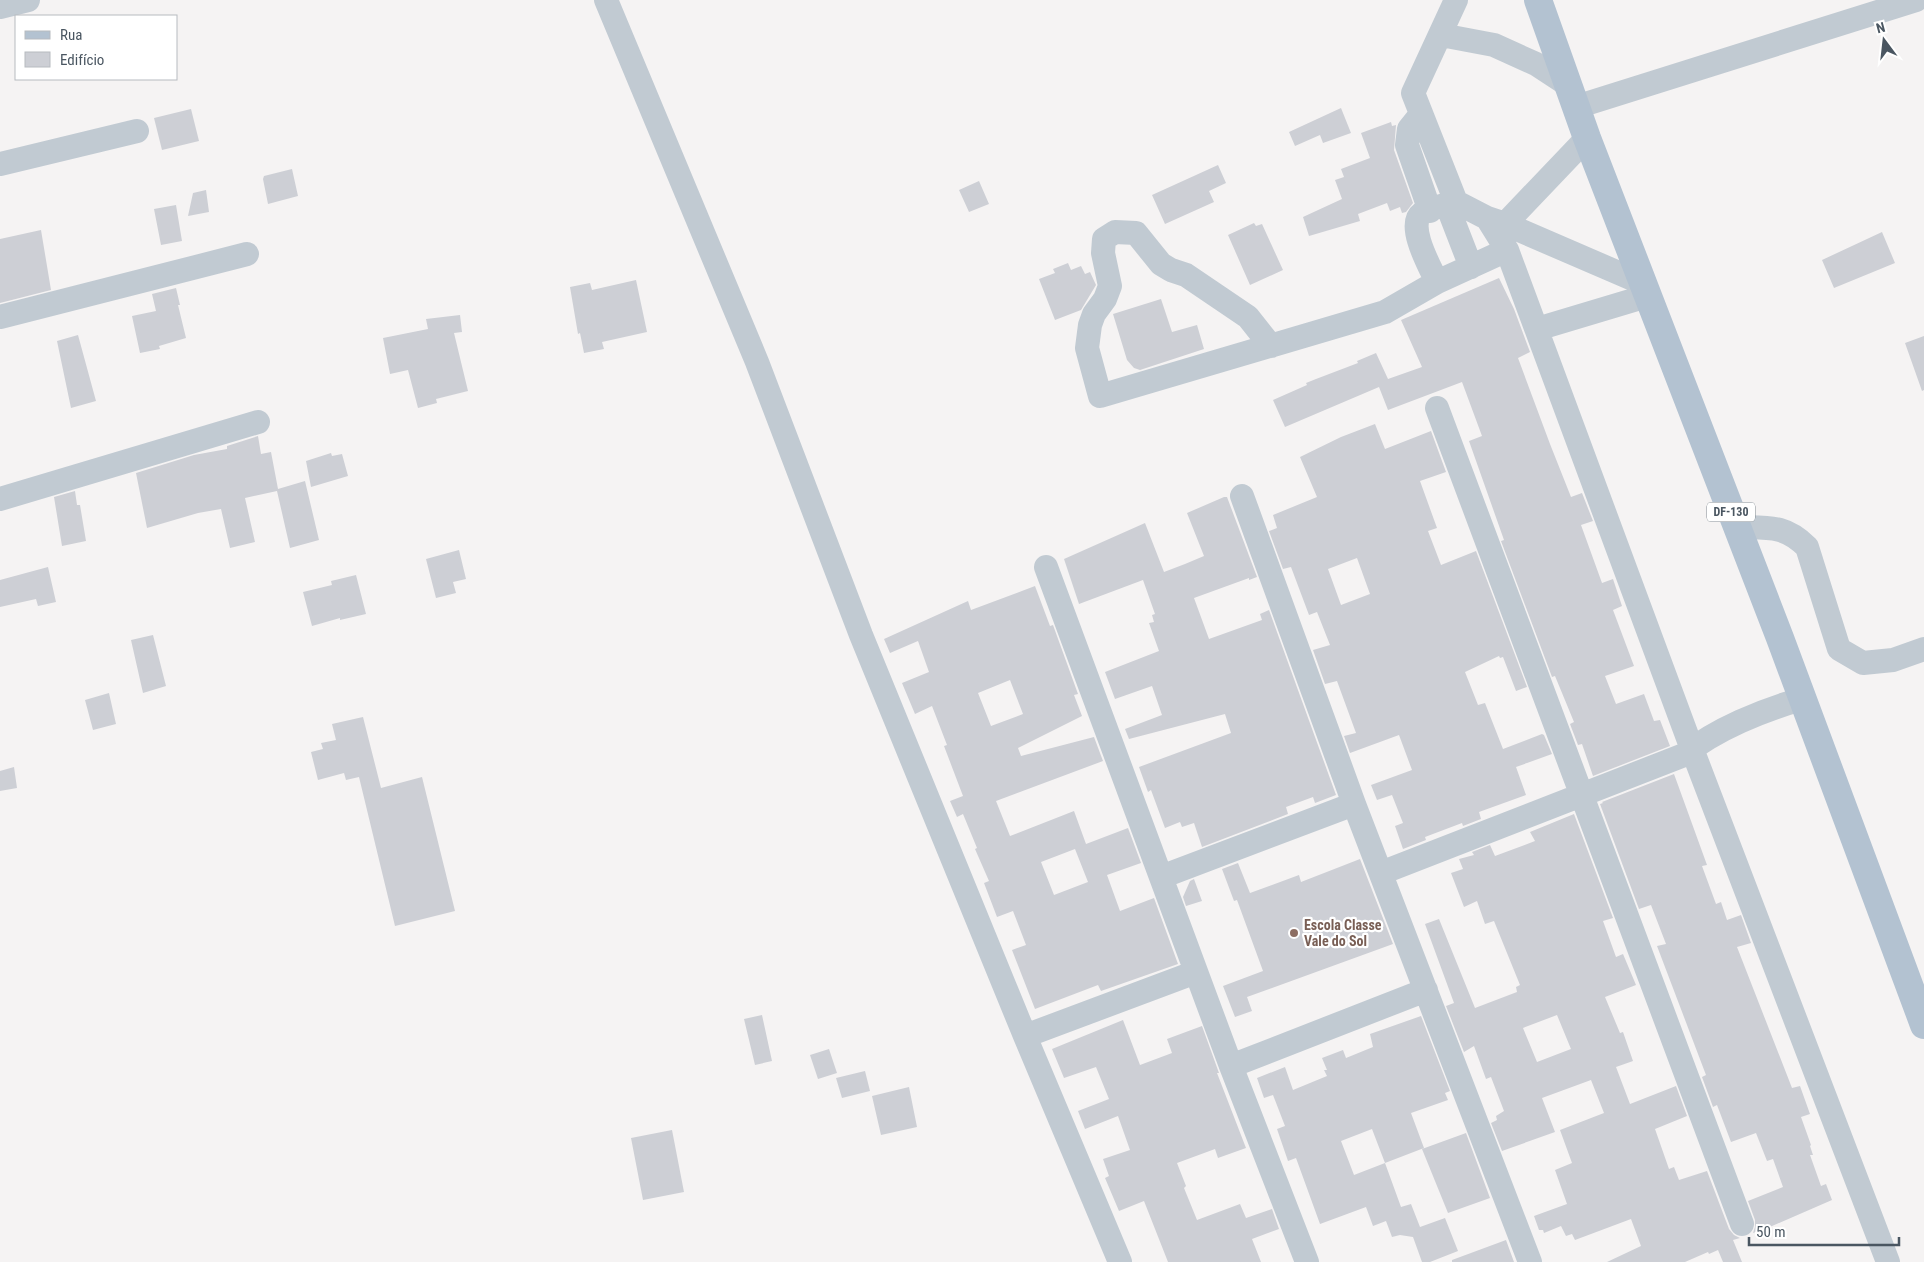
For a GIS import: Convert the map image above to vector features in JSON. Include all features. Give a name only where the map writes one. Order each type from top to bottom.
[{"type":"main road","name":"DF-130","points":[[1538,0],[1587,138],[1737,527],[1924,1025]]},
{"type":"street","points":[[0,7],[28,0]]},
{"type":"street","points":[[606,0],[757,362],[862,635],[1025,1036],[1120,1262]]},
{"type":"street","points":[[1456,0],[1413,94],[1421,114],[1444,206],[1471,267]]},
{"type":"street","points":[[1441,36],[1494,45],[1536,64],[1572,96],[1916,0]]},
{"type":"street","points":[[0,164],[137,131]]},
{"type":"street","points":[[1496,221],[1587,138]]},
{"type":"street","points":[[1436,282],[1416,232],[1416,222],[1422,214],[1444,206],[1496,221],[1645,290]]},
{"type":"street","points":[[1496,221],[1692,748],[1888,1262]]},
{"type":"street","points":[[1271,346],[1248,317],[1186,274],[1171,270],[1161,264],[1136,233],[1115,232],[1104,239],[1103,253],[1110,286],[1105,298],[1094,314],[1090,325],[1087,348],[1100,396],[1271,346],[1385,312],[1436,282],[1507,250]]},
{"type":"street","points":[[0,317],[247,254]]},
{"type":"street","points":[[1537,330],[1645,290]]},
{"type":"street","points":[[1437,408],[1742,1224]]},
{"type":"street","points":[[0,499],[258,422]]},
{"type":"street","points":[[1242,496],[1354,804],[1530,1262]]},
{"type":"street","points":[[1737,527],[1782,529],[1796,536],[1806,547],[1839,649],[1863,663],[1893,660],[1924,649]]},
{"type":"street","points":[[1046,567],[1231,1066],[1307,1262]]},
{"type":"street","points":[[1381,873],[1684,755],[1692,748],[1726,729],[1759,714],[1802,699]]},
{"type":"street","points":[[1161,877],[1354,804]]},
{"type":"street","points":[[1025,1036],[1196,972]]},
{"type":"street","points":[[1231,1066],[1426,990]]},
{"type":"building","points":[[1341,108],[1351,133],[1323,143],[1320,135],[1295,146],[1289,132]]},
{"type":"building","points":[[191,109],[199,141],[162,150],[154,118]]},
{"type":"building","points":[[1391,122],[1392,126],[1396,125],[1394,150],[1413,203],[1406,212],[1402,213],[1400,207],[1390,211],[1387,203],[1358,214],[1360,221],[1309,236],[1303,217],[1342,199],[1335,180],[1344,177],[1341,169],[1370,158],[1361,133]]},
{"type":"building","points":[[1218,165],[1226,183],[1209,191],[1214,202],[1165,224],[1152,195]]},
{"type":"building","points":[[292,169],[298,196],[268,204],[264,176]]},
{"type":"building","points":[[979,181],[989,204],[969,212],[959,190]]},
{"type":"building","points":[[206,190],[209,212],[188,216],[193,193]]},
{"type":"building","points":[[176,205],[182,241],[161,245],[154,209]]},
{"type":"building","points":[[1254,223],[1256,226],[1262,224],[1283,270],[1250,285],[1228,235]]},
{"type":"building","points":[[41,230],[51,290],[0,303],[0,239]]},
{"type":"building","points":[[1882,232],[1895,263],[1834,288],[1822,260]]},
{"type":"building","points":[[1068,263],[1071,270],[1081,266],[1085,274],[1090,272],[1096,285],[1081,310],[1055,320],[1039,279],[1055,273],[1053,269]]},
{"type":"building","points":[[1499,278],[1514,309],[1530,352],[1518,358],[1550,444],[1571,497],[1582,493],[1593,521],[1581,525],[1602,583],[1613,579],[1622,606],[1613,610],[1634,666],[1605,676],[1616,704],[1644,694],[1654,721],[1660,720],[1670,746],[1593,776],[1582,744],[1578,745],[1570,724],[1574,722],[1555,676],[1552,677],[1501,541],[1504,540],[1469,441],[1482,436],[1462,382],[1388,410],[1379,387],[1285,427],[1273,400],[1307,385],[1306,383],[1358,363],[1357,361],[1376,353],[1388,379],[1422,367],[1401,320]]},
{"type":"building","points":[[636,280],[647,332],[602,342],[604,349],[584,353],[580,333],[578,334],[570,287],[590,283],[592,290]]},
{"type":"building","points":[[176,288],[186,338],[159,346],[160,349],[140,353],[132,316],[156,311],[152,294]]},
{"type":"building","points":[[1161,299],[1172,332],[1197,325],[1204,349],[1140,370],[1134,368],[1127,360],[1113,314]]},
{"type":"building","points":[[460,315],[462,332],[454,333],[468,391],[436,399],[437,403],[418,408],[408,370],[390,374],[383,338],[428,329],[426,319]]},
{"type":"building","points":[[78,335],[96,401],[71,408],[57,341]]},
{"type":"building","points":[[1924,336],[1924,390],[1922,391],[1905,343]]},
{"type":"building","points":[[1375,424],[1385,449],[1431,431],[1446,472],[1420,481],[1437,528],[1428,531],[1441,565],[1476,551],[1527,687],[1516,691],[1503,657],[1500,658],[1499,656],[1465,672],[1478,705],[1485,703],[1503,749],[1542,734],[1552,754],[1516,767],[1526,795],[1479,812],[1481,819],[1463,826],[1462,823],[1425,837],[1426,840],[1403,849],[1395,826],[1403,823],[1392,795],[1377,800],[1371,785],[1412,770],[1399,735],[1350,753],[1344,736],[1356,733],[1337,681],[1325,684],[1313,650],[1330,645],[1317,612],[1309,615],[1291,567],[1283,569],[1269,531],[1277,528],[1273,515],[1317,497],[1300,457],[1341,437]],"holes":[[[1357,558],[1370,594],[1341,605],[1328,569]]]},
{"type":"building","points":[[258,436],[261,454],[271,452],[278,489],[305,481],[319,540],[290,548],[277,491],[245,498],[255,542],[230,548],[221,509],[198,513],[147,528],[136,473],[194,455],[227,449],[227,446]]},
{"type":"building","points":[[331,453],[332,456],[342,454],[348,476],[311,487],[306,461]]},
{"type":"building","points":[[75,491],[77,505],[80,505],[86,541],[62,546],[54,497]]},
{"type":"building","points":[[1227,497],[1257,577],[1249,580],[1249,578],[1194,598],[1209,639],[1262,620],[1260,614],[1269,610],[1336,795],[1315,803],[1313,797],[1286,807],[1288,814],[1202,847],[1194,823],[1182,827],[1180,822],[1165,828],[1151,790],[1148,792],[1139,767],[1231,733],[1225,714],[1129,739],[1125,729],[1162,715],[1152,686],[1115,699],[1105,672],[1159,651],[1149,623],[1154,622],[1152,615],[1155,614],[1143,580],[1079,604],[1064,559],[1145,523],[1164,572],[1185,564],[1204,556],[1187,513]]},
{"type":"building","points":[[459,550],[466,579],[453,582],[456,593],[436,598],[426,559]]},
{"type":"building","points":[[48,567],[56,602],[38,606],[36,599],[0,607],[0,580]]},
{"type":"building","points":[[356,575],[366,614],[340,620],[340,618],[312,626],[303,592],[332,585],[331,581]]},
{"type":"building","points":[[1035,586],[1050,626],[1053,625],[1078,694],[1074,695],[1082,716],[1018,748],[1021,756],[1094,737],[1103,761],[996,801],[1010,836],[1074,811],[1086,844],[1128,828],[1141,863],[1107,875],[1120,911],[1154,898],[1178,964],[1101,991],[1098,985],[1035,1009],[1012,950],[1026,945],[1013,911],[997,917],[984,883],[989,881],[975,849],[977,848],[963,814],[957,817],[950,801],[963,796],[944,746],[947,745],[932,706],[915,714],[902,683],[929,672],[918,641],[890,653],[884,639],[968,601],[971,610]],"holes":[[[1010,680],[1023,714],[991,726],[978,693]],[[1075,849],[1088,882],[1054,895],[1041,862]]]},
{"type":"building","points":[[153,635],[166,686],[143,693],[131,640]]},
{"type":"building","points":[[109,693],[116,724],[93,730],[85,700]]},
{"type":"building","points":[[363,717],[381,788],[422,777],[455,911],[395,926],[359,777],[346,780],[344,773],[318,780],[311,752],[323,749],[321,743],[336,740],[332,724]]},
{"type":"building","points":[[14,767],[17,788],[0,791],[0,771]]},
{"type":"building","points":[[1674,774],[1707,865],[1702,866],[1716,904],[1721,902],[1727,920],[1741,915],[1751,943],[1737,947],[1792,1088],[1800,1086],[1810,1114],[1801,1117],[1811,1145],[1813,1155],[1810,1155],[1821,1186],[1826,1184],[1832,1200],[1753,1233],[1755,1220],[1748,1201],[1783,1187],[1773,1159],[1767,1161],[1756,1133],[1731,1142],[1717,1105],[1713,1107],[1702,1077],[1706,1075],[1657,946],[1666,944],[1651,905],[1639,909],[1600,804]]},
{"type":"building","points":[[1574,814],[1613,918],[1603,921],[1616,957],[1623,954],[1636,985],[1605,997],[1620,1033],[1623,1032],[1633,1061],[1616,1067],[1630,1104],[1676,1086],[1687,1116],[1655,1129],[1669,1169],[1674,1167],[1679,1180],[1707,1171],[1729,1229],[1740,1238],[1733,1240],[1742,1262],[1723,1262],[1718,1250],[1709,1254],[1708,1252],[1685,1262],[1607,1262],[1641,1246],[1631,1219],[1575,1240],[1572,1234],[1566,1236],[1561,1226],[1544,1233],[1543,1230],[1539,1230],[1534,1216],[1567,1204],[1555,1170],[1572,1163],[1560,1130],[1604,1113],[1591,1080],[1542,1098],[1555,1132],[1502,1151],[1491,1123],[1497,1120],[1496,1116],[1504,1111],[1491,1077],[1486,1079],[1474,1046],[1464,1052],[1446,1006],[1454,1003],[1425,924],[1439,919],[1475,1008],[1517,992],[1516,987],[1520,985],[1494,921],[1485,924],[1477,901],[1464,907],[1451,873],[1463,869],[1459,859],[1474,855],[1472,852],[1490,845],[1495,856],[1535,841],[1530,832]],"holes":[[[1557,1015],[1571,1049],[1537,1062],[1523,1028]]]},
{"type":"building","points":[[1360,859],[1393,944],[1247,997],[1252,1011],[1235,1017],[1223,986],[1263,971],[1237,900],[1234,901],[1222,869],[1238,863],[1250,893],[1299,875],[1301,882]]},
{"type":"building","points":[[1194,879],[1202,901],[1186,906],[1183,897],[1190,881]]},
{"type":"building","points":[[762,1015],[772,1061],[755,1065],[744,1019]]},
{"type":"building","points":[[1421,1016],[1450,1091],[1445,1093],[1448,1100],[1411,1113],[1424,1148],[1385,1163],[1401,1207],[1411,1204],[1420,1227],[1445,1218],[1458,1251],[1430,1262],[1422,1262],[1413,1237],[1400,1235],[1392,1237],[1386,1221],[1373,1226],[1366,1207],[1320,1224],[1296,1158],[1288,1161],[1277,1129],[1285,1126],[1273,1095],[1264,1098],[1257,1078],[1285,1067],[1293,1090],[1327,1076],[1324,1070],[1327,1070],[1322,1058],[1343,1050],[1346,1058],[1373,1047],[1370,1034]],"holes":[[[1372,1129],[1385,1163],[1354,1175],[1341,1141]]]},
{"type":"building","points":[[1123,1020],[1140,1065],[1172,1053],[1167,1039],[1202,1026],[1219,1073],[1217,1073],[1246,1148],[1218,1158],[1215,1149],[1177,1163],[1186,1186],[1184,1188],[1197,1220],[1240,1204],[1246,1218],[1272,1209],[1279,1229],[1252,1239],[1261,1262],[1168,1262],[1144,1201],[1119,1211],[1105,1178],[1109,1176],[1103,1159],[1130,1150],[1118,1116],[1085,1129],[1078,1111],[1109,1099],[1096,1067],[1064,1078],[1052,1049]]},
{"type":"building","points":[[829,1049],[837,1073],[818,1079],[810,1055]]},
{"type":"building","points":[[865,1071],[870,1091],[842,1098],[836,1078]]},
{"type":"building","points":[[909,1087],[917,1127],[881,1135],[872,1096]]},
{"type":"building","points":[[672,1130],[684,1192],[643,1200],[631,1138]]},
{"type":"building","points":[[1466,1133],[1490,1198],[1448,1213],[1422,1149]]},
{"type":"building","points":[[1506,1240],[1514,1262],[1452,1262],[1452,1260]]},
{"type":"place","name":"Escola Classe Vale do Sol","points":[[1294,933]]}]
